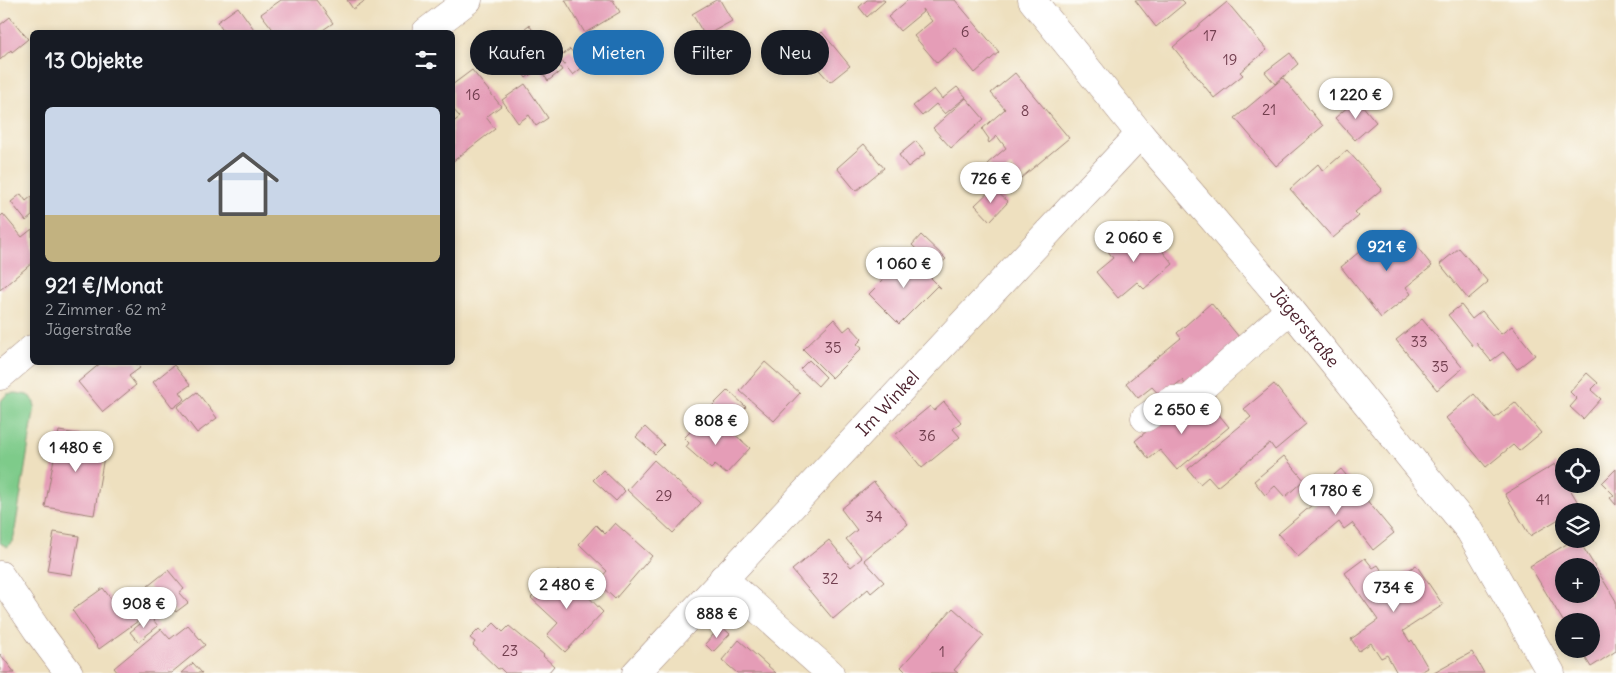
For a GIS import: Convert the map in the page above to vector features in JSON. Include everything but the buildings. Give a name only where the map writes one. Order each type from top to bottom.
[{"type":"street","points":[[429,30],[468,0]]},
{"type":"street","name":"Jägerstraße","points":[[1032,0],[1140,134],[1290,308],[1470,531],[1551,673]]},
{"type":"street","name":"Im Winkel","points":[[636,673],[1140,134]]},
{"type":"street","points":[[1145,418],[1172,400],[1189,399],[1290,308]]},
{"type":"street","points":[[0,376],[30,351]]},
{"type":"street","points":[[0,575],[69,673]]},
{"type":"street","points":[[724,578],[830,673]]},
{"type":"green space","points":[[16,393],[32,398],[35,406],[13,542],[7,547],[0,543],[0,402],[7,394]]}]
